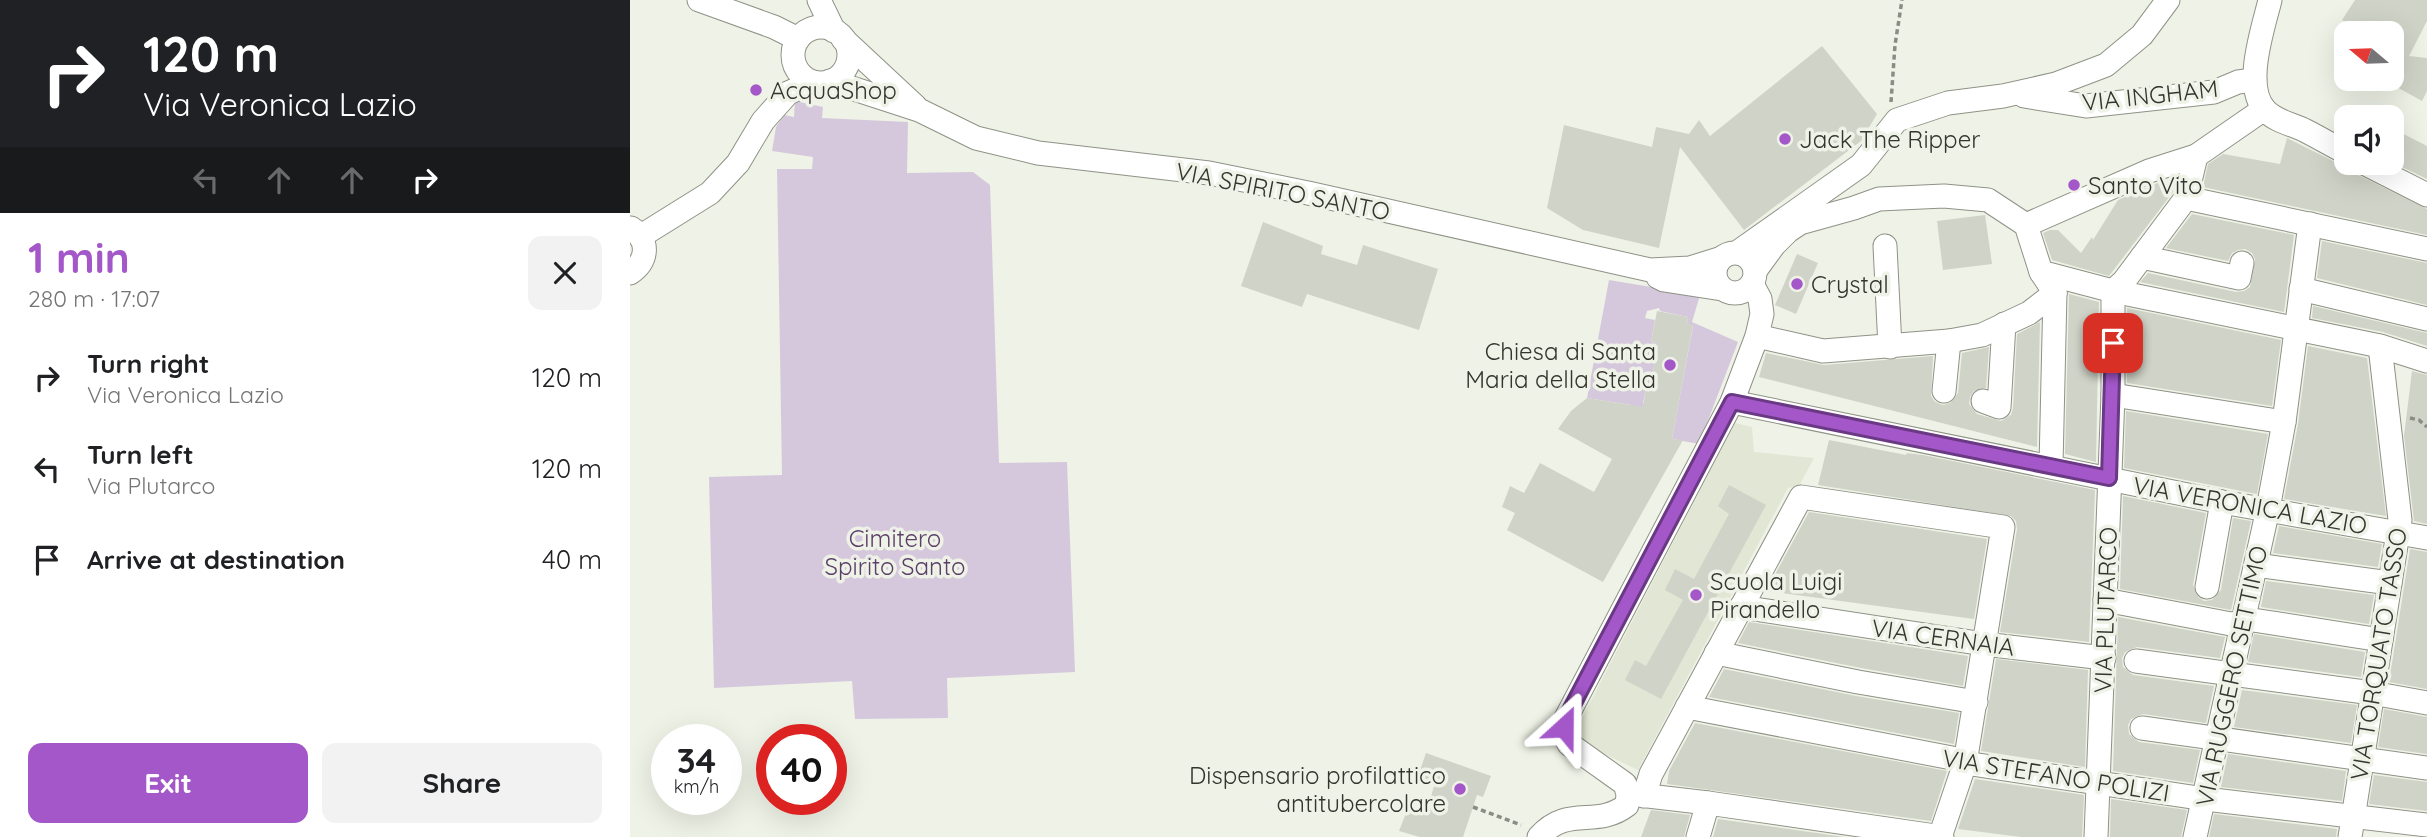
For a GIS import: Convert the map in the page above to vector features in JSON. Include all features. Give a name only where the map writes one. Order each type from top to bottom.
[{"type":"street","points":[[699,0],[774,27],[798,42]]},
{"type":"street","points":[[806,0],[798,42],[799,72],[821,82]]},
{"type":"street","points":[[630,273],[642,261],[645,253],[635,231],[710,192],[738,163],[764,121],[788,93],[843,71],[848,55],[818,0]]},
{"type":"street","points":[[1754,343],[1747,317],[1717,284],[1714,272],[1728,256],[1861,165],[1897,120],[1948,103],[2003,96],[2056,84],[2106,65],[2142,35],[2168,0]]},
{"type":"street","points":[[2270,0],[2254,80],[2258,97],[2264,109],[2276,118],[2334,146]]},
{"type":"street","points":[[764,121],[798,42],[814,28],[824,27],[839,35]]},
{"type":"street","name":"VIA SPIRITO SANTO","points":[[839,35],[919,110]]},
{"type":"street","name":"VIA INGHAM","points":[[2003,96],[2021,96],[2086,106],[2214,92],[2238,82],[2254,80]]},
{"type":"street","name":"VIA SPIRITO SANTO","points":[[821,82],[919,110],[976,138],[1038,153],[1209,173],[1650,270]]},
{"type":"street","points":[[2026,225],[2149,172],[2196,156],[2264,109]]},
{"type":"street","points":[[2113,291],[2186,198],[2196,156]]},
{"type":"street","points":[[2388,175],[2427,195]]},
{"type":"street","points":[[1650,270],[1664,280],[1741,292],[1788,231],[1800,223],[1879,199],[1944,196],[1988,200],[2026,225],[2041,272],[2055,293],[2050,465]]},
{"type":"street","points":[[2186,198],[2427,249]]},
{"type":"street","name":"VIA RUGGERO SETTIMO","points":[[2195,837],[2268,509],[2284,422],[2309,224]]},
{"type":"street","points":[[1885,246],[1890,346]]},
{"type":"street","points":[[1541,835],[1559,821],[1573,817],[1604,817],[1619,811],[1636,795],[1651,775],[1801,497],[2003,527],[1965,763],[1941,837],[1636,795],[1617,777],[1569,744],[1564,727],[1566,718],[1732,402],[1754,343],[1762,307],[1750,259],[1728,256],[1690,268],[1650,270]]},
{"type":"street","points":[[2142,257],[2239,278],[2242,263]]},
{"type":"street","points":[[2041,272],[2113,291],[2380,346],[2427,361]]},
{"type":"street","points":[[2301,289],[2427,319]]},
{"type":"street","name":"VIA PLUTARCO","points":[[2096,837],[2113,395],[2113,291]]},
{"type":"street","points":[[1754,343],[1823,351],[1949,341],[1982,335],[2029,313],[2055,293]]},
{"type":"street","points":[[2001,395],[2004,324]]},
{"type":"street","points":[[1944,391],[1949,341]]},
{"type":"street","name":"VIA TORQUATO TASSO","points":[[2352,827],[2400,520],[2380,346]]},
{"type":"street","points":[[2113,395],[2284,422]]},
{"type":"street","name":"VIA VERONICA LAZIO","points":[[1732,402],[2222,502],[2427,538]]},
{"type":"street","points":[[2207,587],[2222,502]]},
{"type":"street","points":[[2256,565],[2390,583]]},
{"type":"street","points":[[2105,600],[2231,624],[2244,620],[2381,639]]},
{"type":"street","name":"VIA CERNAIA","points":[[1741,607],[1984,644],[2104,658]]},
{"type":"street","points":[[1716,653],[1858,682],[1976,702]]},
{"type":"street","points":[[2136,662],[2372,693],[2427,703]]},
{"type":"street","name":"VIA STEFANO POLIZI","points":[[1687,707],[1843,736],[1957,759],[1965,763],[2204,799],[2352,827],[2427,825]]},
{"type":"street","points":[[2142,729],[2427,768]]},
{"type":"street","points":[[1698,837],[1708,803]]},
{"type":"path","points":[[1897,120],[1889,98],[1902,0]]},
{"type":"path","points":[[1473,807],[1541,835]]},
{"type":"shaded area","points":[[1735,423],[1752,427],[1754,452],[1814,458],[1799,486],[1788,488],[1638,770],[1588,746],[1581,736],[1580,722]]},
{"type":"green space","name":"Cimitero Spirito Santo","points":[[795,101],[823,107],[822,118],[908,122],[907,173],[973,172],[990,185],[999,463],[1067,462],[1075,672],[947,678],[948,718],[855,719],[852,681],[714,688],[709,477],[782,475],[777,169],[812,169],[813,157],[772,151],[776,127],[784,115],[794,117]]},
{"type":"green space","points":[[1609,280],[1700,295],[1692,322],[1738,342],[1699,444],[1672,439],[1693,326],[1687,324],[1688,317],[1660,311],[1659,308],[1647,311],[1645,318],[1655,320],[1651,342],[1658,343],[1650,388],[1646,388],[1643,403],[1647,404],[1627,431],[1631,405],[1587,398]]},
{"type":"building","points":[[2355,0],[2427,0],[2427,21],[2409,56],[2427,58],[2427,91],[2422,101],[2404,91],[2404,21],[2342,20]]},
{"type":"building","points":[[1822,46],[1877,114],[1861,141],[1744,230],[1680,147],[1659,248],[1583,230],[1547,208],[1564,125],[1652,147],[1656,127],[1689,134],[1699,120],[1710,136]]},
{"type":"building","points":[[2404,134],[2427,146],[2427,179],[2404,168]]},
{"type":"building","points":[[2287,138],[2334,162],[2334,175],[2358,175],[2427,209],[2427,235],[2203,187],[2208,164],[2223,154],[2280,164]]},
{"type":"building","points":[[2160,182],[2174,190],[2173,192],[2109,276],[2052,260],[2043,233],[2058,230],[2081,253],[2092,237],[2093,240],[2118,200]]},
{"type":"building","points":[[2192,214],[2294,235],[2284,312],[2140,282],[2148,273],[2236,292],[2250,287],[2255,259],[2252,253],[2245,249],[2232,253],[2228,261],[2166,248]]},
{"type":"building","points":[[1985,215],[1992,264],[1943,270],[1937,221]]},
{"type":"building","points":[[1263,222],[1323,246],[1321,254],[1357,265],[1363,245],[1438,269],[1419,330],[1307,294],[1302,307],[1241,286]]},
{"type":"building","points":[[2322,241],[2427,263],[2427,305],[2317,278]]},
{"type":"building","name":"Crystal","points":[[1797,254],[1818,263],[1796,314],[1775,305]]},
{"type":"building","points":[[2069,294],[2099,302],[2096,462],[2065,454]]},
{"type":"building","points":[[2313,306],[2427,333],[2427,346],[2383,332],[2312,318]]},
{"type":"building","points":[[2127,308],[2281,340],[2272,406],[2127,383]]},
{"type":"building","points":[[1657,311],[1688,317],[1687,324],[1693,325],[1672,439],[1683,440],[1603,582],[1507,530],[1515,513],[1502,507],[1510,486],[1524,493],[1540,463],[1594,492],[1612,459],[1558,429],[1571,411],[1587,398],[1643,407],[1646,387],[1650,388],[1658,343],[1651,342]]},
{"type":"building","points":[[2040,322],[2037,447],[1759,377],[1766,353],[1824,365],[1933,356],[1931,396],[1935,402],[1943,405],[1950,403],[1958,393],[1962,353],[1989,347],[1986,388],[1974,391],[1969,404],[1977,414],[2001,421],[2011,415],[2013,408],[2017,334]]},
{"type":"building","points":[[2308,346],[2367,358],[2386,516],[2284,499],[2298,424]]},
{"type":"building","points":[[2412,371],[2427,375],[2427,524],[2414,521],[2404,436]]},
{"type":"building","points":[[2126,411],[2268,434],[2257,494],[2124,468]]},
{"type":"building","points":[[1829,440],[1906,455],[1923,455],[2095,490],[2089,642],[2000,632],[2017,529],[2016,521],[2011,516],[1818,485]]},
{"type":"building","name":"Scuola Luigi Pirandello","points":[[1729,485],[1766,505],[1661,699],[1625,680],[1635,660],[1646,666],[1683,600],[1665,590],[1675,569],[1694,579],[1729,514],[1718,506]]},
{"type":"building","points":[[2123,496],[2206,513],[2193,585],[2198,597],[2204,601],[2212,600],[2221,590],[2233,518],[2251,521],[2231,610],[2120,589]]},
{"type":"building","points":[[1809,512],[1987,539],[1974,619],[1766,591]]},
{"type":"building","points":[[2279,526],[2382,544],[2378,567],[2273,553]]},
{"type":"building","points":[[2410,549],[2427,552],[2427,689],[2389,682]]},
{"type":"building","points":[[2266,581],[2374,595],[2369,624],[2261,607]]},
{"type":"building","points":[[2118,617],[2225,637],[2220,658],[2137,647],[2125,652],[2122,658],[2123,667],[2133,675],[2214,686],[2206,723],[2143,714],[2131,719],[2128,725],[2129,734],[2139,742],[2200,750],[2193,783],[2113,771]]},
{"type":"building","points":[[1749,622],[1968,656],[1963,686],[1738,643]]},
{"type":"building","points":[[2254,634],[2365,652],[2361,677],[2248,662]]},
{"type":"building","points":[[1996,659],[2088,670],[2085,767],[1981,751]]},
{"type":"building","points":[[1724,669],[1856,696],[1959,713],[1954,744],[1709,697]]},
{"type":"building","points":[[2242,690],[2357,705],[2351,743],[2234,727]]},
{"type":"building","points":[[2384,709],[2427,717],[2427,754],[2378,747]]},
{"type":"building","points":[[1695,723],[1947,771],[1931,821],[1667,784],[1669,771]]},
{"type":"building","name":"Dispensario profilattico antitubercolare","points":[[1426,753],[1491,776],[1483,797],[1477,795],[1463,837],[1420,837],[1399,831],[1408,808],[1426,813],[1435,783],[1418,776]]},
{"type":"building","points":[[2228,754],[2346,771],[2342,801],[2221,787]]},
{"type":"building","points":[[2374,775],[2427,782],[2427,811],[2369,804]]},
{"type":"building","points":[[1975,779],[2084,795],[2082,837],[2021,837],[1958,829]]},
{"type":"building","points":[[2111,799],[2187,810],[2181,837],[2110,837]]},
{"type":"building","points":[[1651,810],[1690,815],[1684,837],[1641,837]]},
{"type":"building","points":[[2214,814],[2337,829],[2336,837],[2209,837]]},
{"type":"building","points":[[1718,819],[1845,837],[1713,837]]},
{"type":"place","name":"AcquaShop","points":[[756,90]]},
{"type":"place","name":"Jack The Ripper","points":[[1785,139]]},
{"type":"place","name":"Santo Vito","points":[[2074,185]]},
{"type":"place","name":"Crystal","points":[[1797,284]]},
{"type":"place","name":"Chiesa di Santa Maria della Stella","points":[[1670,365]]},
{"type":"place","name":"Scuola Luigi Pirandello","points":[[1696,595]]},
{"type":"place","name":"Dispensario profilattico antitubercolare","points":[[1460,789]]},
{"type":"route","points":[[1564,727],[1566,718],[1732,402],[2109,478],[2113,343]]}]
